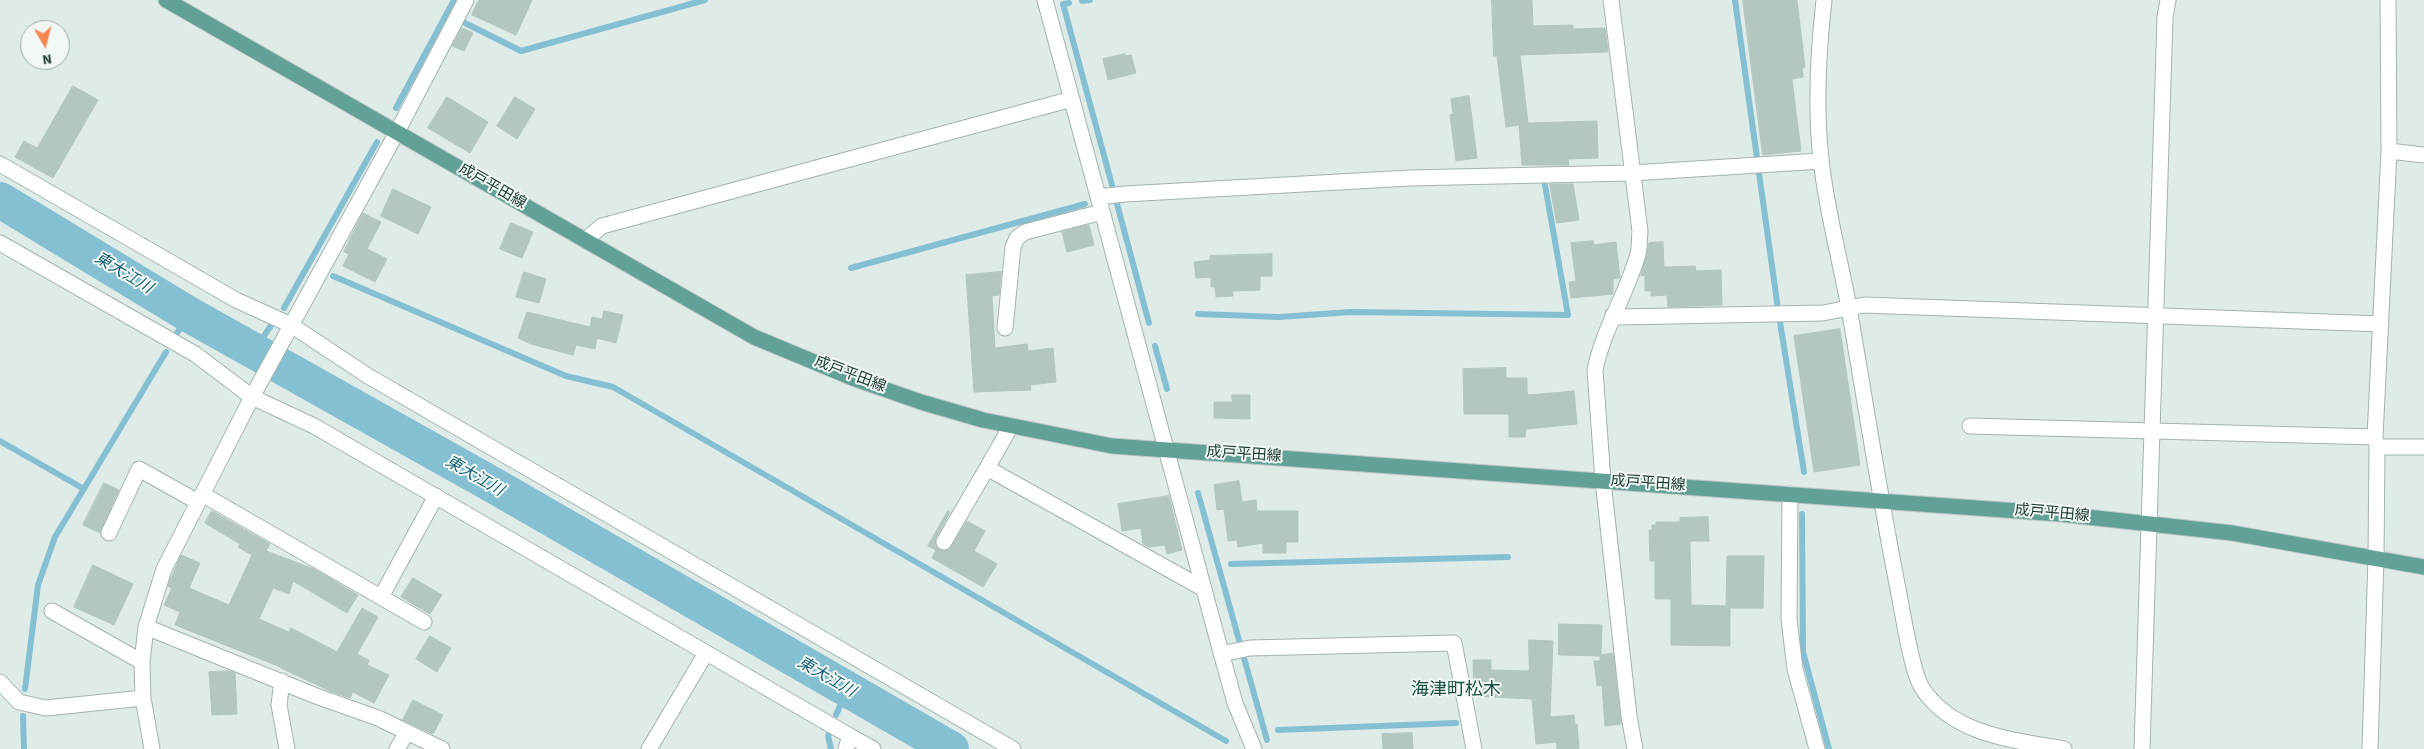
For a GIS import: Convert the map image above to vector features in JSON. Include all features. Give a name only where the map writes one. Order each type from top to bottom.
[{"type":"main road","name":"成戸平田線","points":[[166,0],[754,337],[855,379],[921,402],[983,420],[1112,446],[1880,500],[2150,523],[2232,532],[2424,568]]},
{"type":"street","points":[[152,749],[143,698],[142,662],[146,627],[164,569],[255,392],[398,132],[466,0]]},
{"type":"street","points":[[1047,0],[1100,205],[1235,702],[1254,749]]},
{"type":"street","points":[[1610,0],[1640,231],[1638,253],[1598,354],[1596,370],[1603,481],[1628,716],[1635,749]]},
{"type":"street","points":[[1824,0],[1817,97],[1821,161],[1849,308],[1880,500],[1912,658],[1921,687],[1938,708],[1952,719],[1970,729],[2039,747],[2064,749]]},
{"type":"street","points":[[2142,749],[2165,27],[2168,0]]},
{"type":"street","points":[[2370,749],[2376,558],[2376,442],[2389,152],[2388,0]]},
{"type":"street","points":[[584,240],[602,226],[1072,98]]},
{"type":"street","points":[[2389,152],[2424,155]]},
{"type":"street","points":[[1005,328],[1013,247],[1017,238],[1025,232],[1126,194],[1410,178],[1632,173],[1821,161]]},
{"type":"street","points":[[0,164],[1013,749]]},
{"type":"street","points":[[0,243],[195,354],[255,392],[706,653],[848,742],[873,749]]},
{"type":"street","points":[[1613,315],[1620,317],[1823,313],[1864,305],[2157,314],[2381,324]]},
{"type":"street","points":[[944,542],[1011,426]]},
{"type":"street","points":[[1970,426],[2152,431],[2376,442],[2424,447]]},
{"type":"street","points":[[987,468],[1204,589]]},
{"type":"street","points":[[109,533],[139,469],[200,498],[382,597],[424,622]]},
{"type":"street","points":[[1790,494],[1789,619],[1796,669],[1817,749]]},
{"type":"street","points":[[382,597],[436,496]]},
{"type":"street","points":[[52,611],[142,662]]},
{"type":"street","points":[[146,627],[407,732],[442,749]]},
{"type":"street","points":[[1222,654],[1250,648],[1454,643],[1474,749]]},
{"type":"street","points":[[649,749],[706,653]]},
{"type":"street","points":[[282,681],[280,705],[287,749]]},
{"type":"street","points":[[0,682],[19,702],[46,708],[143,698]]},
{"type":"street","points":[[397,749],[407,732]]},
{"type":"building","points":[[479,0],[532,0],[516,35],[472,15]]},
{"type":"building","points":[[1492,0],[1532,0],[1533,26],[1573,25],[1573,29],[1605,28],[1608,52],[1520,55],[1528,123],[1597,121],[1598,158],[1568,159],[1569,165],[1522,165],[1519,125],[1506,127],[1497,56],[1494,56]]},
{"type":"building","points":[[1743,0],[1797,0],[1805,67],[1802,68],[1803,77],[1792,79],[1801,151],[1763,155]]},
{"type":"building","points":[[462,28],[473,33],[464,51],[452,46]]},
{"type":"building","points":[[1125,54],[1125,56],[1131,55],[1136,73],[1108,80],[1103,59]]},
{"type":"building","points":[[73,86],[98,100],[53,178],[15,157],[24,141],[37,148]]},
{"type":"building","points":[[1469,96],[1477,158],[1456,161],[1450,115],[1453,114],[1451,99]]},
{"type":"building","points":[[447,97],[488,122],[470,153],[428,128]]},
{"type":"building","points":[[515,97],[535,109],[517,139],[497,126]]},
{"type":"building","points":[[1550,184],[1573,184],[1579,220],[1557,223]]},
{"type":"building","points":[[393,189],[431,207],[418,234],[381,216]]},
{"type":"building","points":[[363,213],[381,222],[367,249],[387,259],[375,282],[343,266],[349,254],[344,252]]},
{"type":"building","points":[[511,223],[533,232],[522,258],[500,249]]},
{"type":"building","points":[[1089,225],[1094,245],[1067,252],[1062,232]]},
{"type":"building","points":[[1593,241],[1594,245],[1616,242],[1620,278],[1613,279],[1613,294],[1571,298],[1569,282],[1576,281],[1571,243]]},
{"type":"building","points":[[1663,242],[1664,267],[1695,266],[1696,271],[1721,270],[1722,305],[1668,307],[1667,295],[1651,296],[1651,291],[1645,291],[1645,275],[1641,276],[1649,243]]},
{"type":"building","points":[[1272,254],[1272,276],[1260,276],[1260,290],[1232,291],[1233,296],[1216,297],[1215,287],[1211,287],[1211,277],[1196,278],[1194,262],[1210,260],[1210,256]]},
{"type":"building","points":[[524,272],[546,279],[539,303],[516,297]]},
{"type":"building","points":[[1001,272],[999,295],[992,296],[995,348],[1027,344],[1028,351],[1053,348],[1056,382],[1030,385],[1031,390],[974,392],[966,275]]},
{"type":"building","points":[[604,311],[623,315],[616,343],[597,338],[595,349],[576,345],[573,355],[531,344],[518,338],[527,312],[590,327],[592,317],[602,319]]},
{"type":"building","points":[[1840,329],[1860,465],[1814,472],[1794,336]]},
{"type":"building","points":[[1506,368],[1506,378],[1527,378],[1527,393],[1529,395],[1574,391],[1577,424],[1526,429],[1525,437],[1509,437],[1509,414],[1464,414],[1463,369]]},
{"type":"building","points":[[1232,395],[1250,395],[1250,419],[1214,418],[1214,402],[1232,402]]},
{"type":"building","points":[[1239,481],[1242,502],[1256,500],[1257,511],[1298,511],[1298,542],[1286,542],[1286,553],[1263,553],[1263,543],[1238,547],[1237,540],[1228,541],[1224,509],[1217,510],[1214,485]]},
{"type":"building","points":[[104,483],[119,490],[100,533],[83,525]]},
{"type":"building","points":[[1169,496],[1182,550],[1167,554],[1165,545],[1149,547],[1143,544],[1141,528],[1122,531],[1118,504]]},
{"type":"building","points":[[212,511],[270,544],[266,551],[314,569],[358,595],[347,613],[293,581],[289,594],[273,588],[259,619],[289,632],[291,628],[337,652],[362,608],[378,617],[357,654],[369,660],[367,665],[389,675],[374,703],[353,692],[350,698],[330,691],[281,668],[283,668],[175,625],[180,612],[164,605],[172,588],[168,586],[181,555],[200,563],[189,588],[229,605],[252,555],[238,547],[240,544],[205,523]]},
{"type":"building","points":[[948,511],[950,512],[936,538],[936,546],[940,550],[949,550],[967,521],[985,531],[974,551],[997,564],[983,587],[932,558],[936,550],[928,546]]},
{"type":"building","points":[[1708,517],[1709,541],[1690,541],[1691,605],[1726,606],[1727,556],[1764,556],[1763,608],[1730,608],[1730,646],[1671,645],[1671,599],[1655,599],[1655,561],[1650,561],[1649,530],[1652,530],[1652,525],[1656,525],[1656,522],[1680,522],[1680,518]]},
{"type":"building","points":[[93,565],[133,584],[114,625],[74,607]]},
{"type":"building","points":[[413,578],[442,595],[430,614],[401,597]]},
{"type":"building","points":[[1559,624],[1602,625],[1601,655],[1613,653],[1621,724],[1605,726],[1602,685],[1597,686],[1594,661],[1600,661],[1600,656],[1559,655]]},
{"type":"building","points":[[430,636],[451,648],[437,672],[416,659]]},
{"type":"building","points":[[1529,640],[1553,641],[1550,717],[1574,715],[1575,725],[1577,724],[1579,749],[1557,749],[1556,742],[1536,744],[1532,699],[1474,696],[1473,660],[1491,660],[1491,670],[1529,671]]},
{"type":"building","points":[[229,671],[235,673],[237,714],[212,715],[209,672]]},
{"type":"building","points":[[413,700],[443,715],[433,734],[403,720]]},
{"type":"building","points":[[1412,733],[1413,749],[1383,749],[1382,734]]},
{"type":"waterway","points":[[396,108],[454,0]]},
{"type":"waterway","points":[[465,23],[521,51],[705,0]]},
{"type":"waterway","points":[[1082,1],[1090,0]]},
{"type":"waterway","points":[[1735,0],[1757,158]]},
{"type":"waterway","points":[[1069,3],[1063,4],[1112,185]]},
{"type":"waterway","points":[[284,308],[377,142]]},
{"type":"waterway","points":[[1759,173],[1778,309]]},
{"type":"waterway","points":[[1198,314],[1279,317],[1351,312],[1568,315],[1545,185]]},
{"type":"waterway","name":"東大江川","points":[[0,200],[188,314],[493,485],[951,749]]},
{"type":"waterway","points":[[851,268],[1085,204]]},
{"type":"waterway","points":[[1117,204],[1149,323]]},
{"type":"waterway","points":[[333,276],[566,376],[613,387],[1226,741]]},
{"type":"waterway","points":[[176,335],[188,314]]},
{"type":"waterway","points":[[1780,322],[1804,472]]},
{"type":"waterway","points":[[254,351],[272,324]]},
{"type":"waterway","points":[[1155,346],[1167,389]]},
{"type":"waterway","points":[[25,689],[38,585],[55,537],[166,352]]},
{"type":"waterway","points":[[0,441],[84,489]]},
{"type":"waterway","points":[[1198,493],[1239,640]]},
{"type":"waterway","points":[[1802,514],[1803,652],[1829,749]]},
{"type":"waterway","points":[[1231,564],[1508,557]]},
{"type":"waterway","points":[[1244,658],[1267,740]]},
{"type":"waterway","points":[[836,715],[847,690]]},
{"type":"waterway","points":[[23,716],[24,749]]},
{"type":"waterway","points":[[1278,730],[1456,723]]},
{"type":"waterway","points":[[830,731],[828,736],[831,749]]},
{"type":"district","name":"海津町松木","points":[[1456,691]]}]
